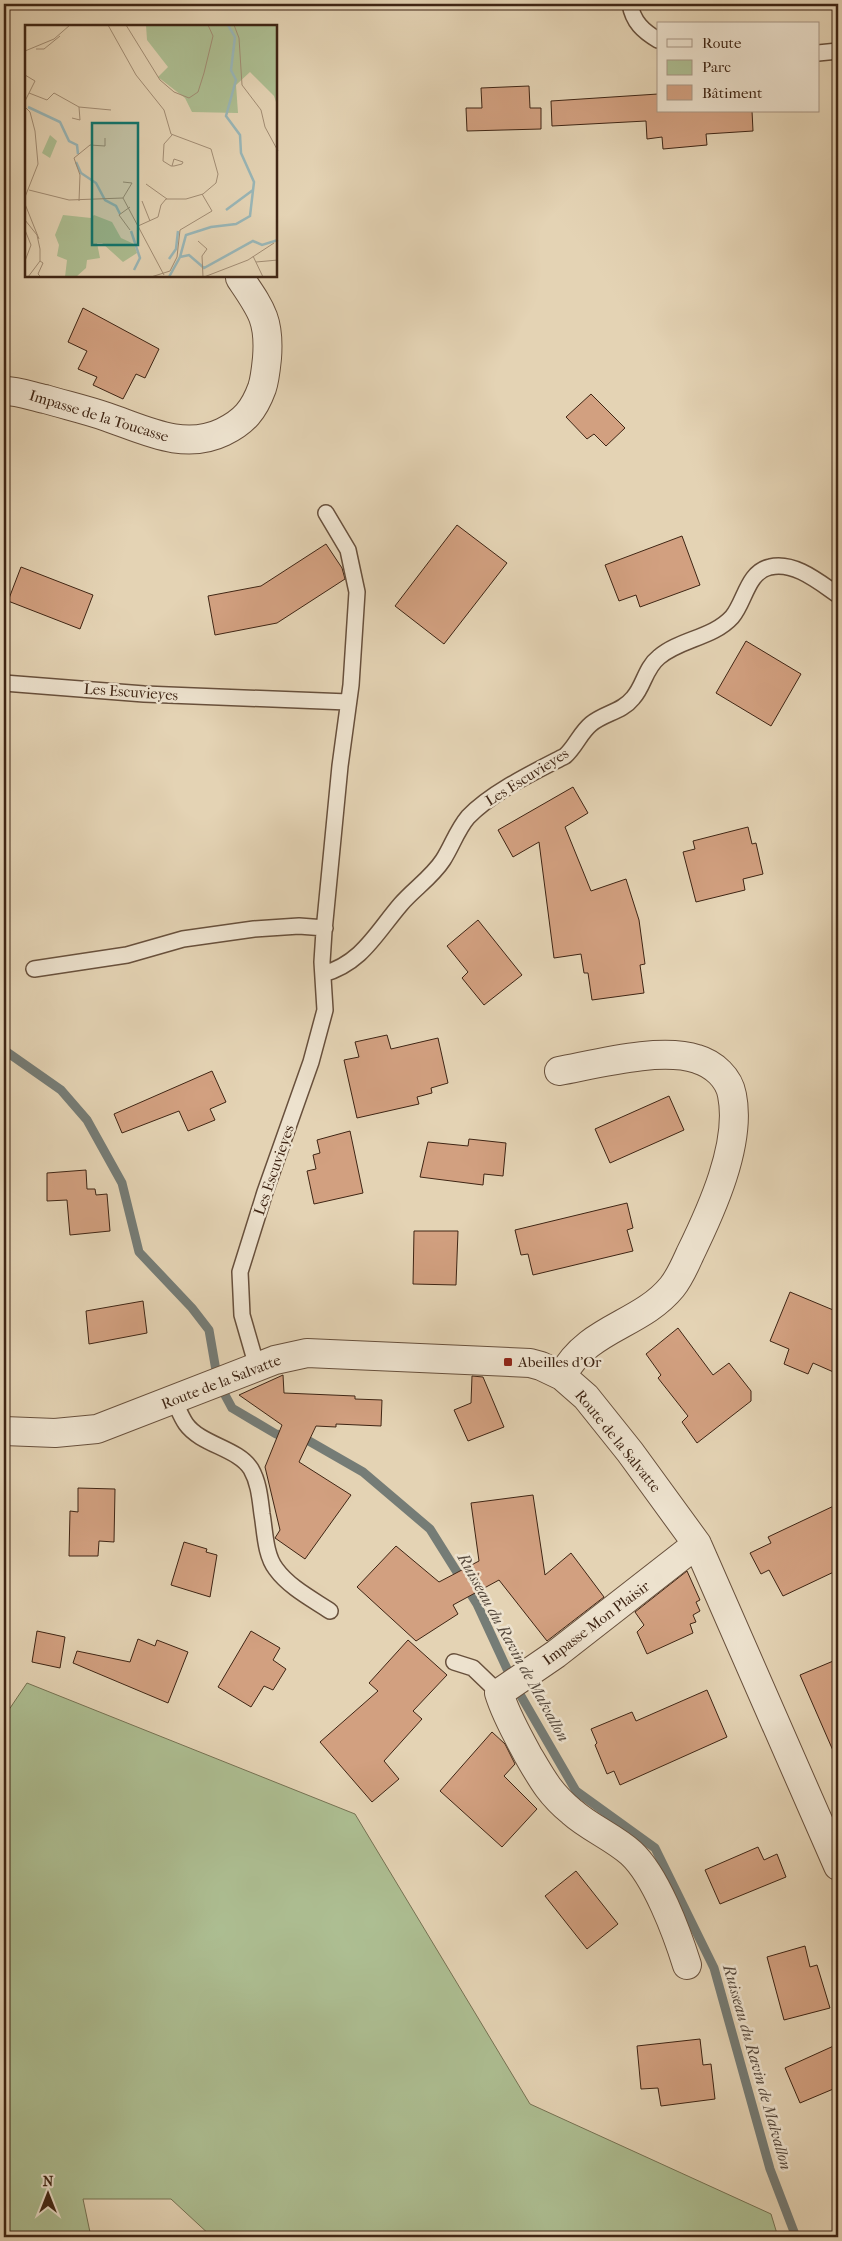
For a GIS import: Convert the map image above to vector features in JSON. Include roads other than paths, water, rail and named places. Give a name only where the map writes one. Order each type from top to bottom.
[{"type":"street","name":"Impasse de la Toucasse","points":[[4,391],[12,391],[77,408],[151,433],[182,441],[202,440],[237,426],[250,414],[257,401],[263,385],[268,349],[268,327],[257,304],[240,278]]},
{"type":"street","points":[[559,1071],[630,1058],[686,1056],[698,1059],[719,1071],[732,1093],[734,1107],[731,1141],[725,1168],[698,1237],[672,1287],[634,1317],[585,1346],[570,1362],[562,1376]]},
{"type":"street","name":"Route de la Salvatte","points":[[4,1431],[55,1433],[97,1429],[283,1357],[307,1353],[530,1363],[562,1376],[586,1397],[630,1452],[697,1544],[838,1866]]},
{"type":"street","name":"Impasse Mon Plaisir","points":[[511,1685],[697,1544]]},
{"type":"street","points":[[511,1685],[514,1733],[542,1782],[572,1812],[631,1853],[640,1863],[657,1891],[680,1941],[687,1965]]},
{"type":"lane","points":[[630,4],[636,22],[642,29],[657,39]]},
{"type":"lane","points":[[820,53],[838,51]]},
{"type":"lane","name":"Les Escuvieyes","points":[[257,1367],[242,1315],[240,1272],[265,1192],[311,1062],[323,1020],[325,997],[323,974],[324,928],[348,702],[357,592],[348,550],[326,513]]},
{"type":"lane","name":"Les Escuvieyes","points":[[323,974],[336,971],[354,960],[376,938],[401,904],[442,862],[459,829],[469,816],[504,791],[565,756],[573,749],[580,734],[593,722],[627,705],[634,697],[650,666],[658,657],[675,646],[723,625],[735,614],[755,576],[762,569],[771,566],[790,567],[838,594]]},
{"type":"lane","name":"Les Escuvieyes","points":[[4,684],[144,694],[348,702]]},
{"type":"lane","points":[[34,969],[127,955],[183,939],[299,926],[324,928]]},
{"type":"lane","points":[[174,1400],[186,1425],[196,1434],[221,1449],[236,1455],[250,1468],[260,1493],[268,1549],[276,1569],[305,1595],[330,1611]]},
{"type":"lane","points":[[454,1662],[473,1668],[511,1685]]},
{"type":"waterway","name":"Ruisseau du Ravin de Malvallon","points":[[4,1050],[61,1090],[87,1120],[122,1183],[139,1252],[192,1308],[209,1330],[218,1382],[232,1408],[276,1434],[309,1441],[363,1472],[430,1529],[477,1604],[514,1684],[576,1791],[655,1848],[714,1968],[770,2169],[796,2237]]},
{"type":"place","name":"Abeilles d'Or","points":[[508,1362]]}]
